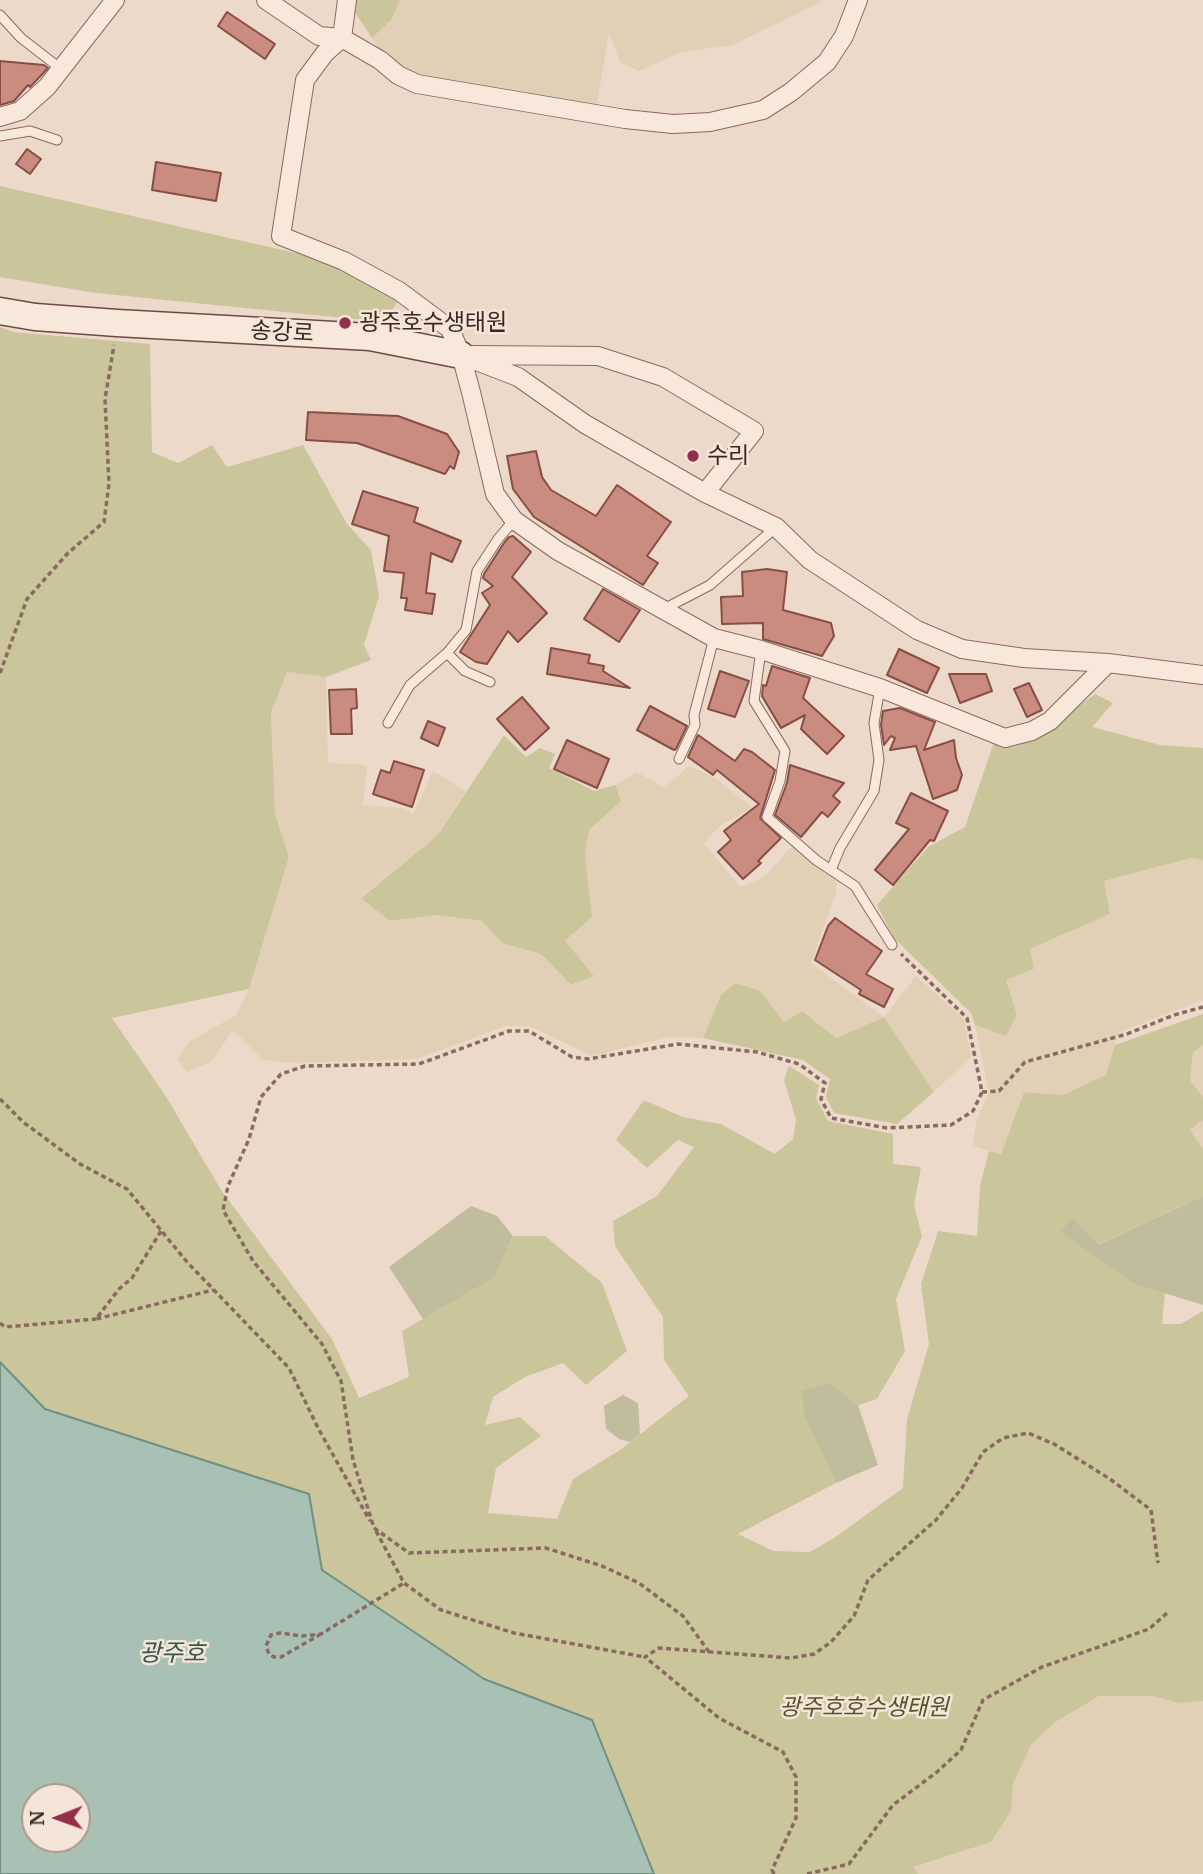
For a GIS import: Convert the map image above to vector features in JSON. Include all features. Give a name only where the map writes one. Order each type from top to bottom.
[{"type":"main road","name":"송강로","points":[[0,311],[36,317],[117,323],[370,337],[461,355]]},
{"type":"street","points":[[266,0],[319,36],[342,38],[380,60],[398,75],[418,84],[625,119],[673,124],[710,122],[763,110],[827,62],[838,45],[858,0]]},
{"type":"street","points":[[347,0],[342,38],[325,53],[306,80],[281,236],[344,261],[399,290],[450,329],[461,355],[495,494],[514,520],[558,551],[714,638],[880,688],[1005,738],[1032,731],[1050,721],[1108,663]]},
{"type":"street","points":[[0,117],[20,111],[61,69],[107,3]]},
{"type":"street","points":[[461,355],[518,377],[585,424],[705,493],[776,527],[810,560],[916,630],[962,649],[1024,658],[1108,663],[1203,675]]},
{"type":"street","name":"송강로","points":[[461,355],[598,356],[663,376],[754,431],[705,493]]},
{"type":"lane","points":[[0,15],[21,37],[61,69]]},
{"type":"lane","points":[[0,136],[30,131],[57,140]]},
{"type":"lane","points":[[387,723],[410,685],[447,653],[466,630],[477,570],[498,538],[514,520]]},
{"type":"lane","points":[[664,609],[710,585],[776,527]]},
{"type":"lane","points":[[679,759],[695,725],[694,715],[714,638]]},
{"type":"lane","points":[[761,650],[754,701],[785,751],[779,781],[767,817],[816,860],[855,886],[892,945]]},
{"type":"lane","points":[[447,653],[465,671],[490,682]]},
{"type":"lane","points":[[831,870],[840,848],[874,790],[879,760],[874,723],[880,688]]},
{"type":"path","points":[[0,673],[27,599],[68,553],[104,522],[108,484],[105,399],[117,323]]},
{"type":"path","points":[[709,1652],[683,1616],[639,1583],[602,1566],[546,1548],[409,1553],[374,1528],[353,1460],[341,1381],[322,1344],[253,1261],[223,1210],[228,1186],[249,1139],[261,1097],[281,1074],[305,1066],[419,1064],[509,1031],[529,1031],[572,1056],[588,1059],[678,1044],[768,1055],[799,1064],[825,1083],[821,1099],[831,1118],[887,1128],[951,1125],[973,1111],[982,1092],[967,1018],[892,945]]},
{"type":"path","points":[[982,1092],[999,1091],[1025,1062],[1127,1034],[1174,1015],[1203,1007]]},
{"type":"path","points":[[0,1099],[23,1122],[80,1164],[127,1189],[213,1290],[289,1368],[318,1428],[404,1583],[440,1610],[514,1633],[645,1657],[719,1718],[783,1752],[796,1777],[796,1818],[772,1870],[774,1874]]},
{"type":"path","points":[[96,1319],[119,1289],[132,1278],[161,1231]]},
{"type":"path","points":[[0,1323],[5,1326],[96,1319],[213,1290]]},
{"type":"path","points":[[645,1657],[659,1648],[791,1658],[814,1654],[855,1616],[868,1580],[936,1520],[962,1488],[983,1452],[1003,1438],[1028,1433],[1066,1451],[1151,1510],[1158,1563]]},
{"type":"path","points":[[321,1634],[302,1636],[280,1633],[271,1635],[266,1646],[269,1654],[281,1657],[321,1634],[404,1583]]},
{"type":"path","points":[[807,1874],[849,1864],[893,1805],[961,1750],[983,1700],[1042,1667],[1149,1629],[1167,1613]]},
{"type":"shaded area","points":[[400,0],[820,2],[733,45],[682,52],[639,71],[620,62],[609,33],[597,104],[415,76],[383,56],[372,38],[392,19]]},
{"type":"shaded area","points":[[287,672],[326,677],[328,763],[367,765],[363,805],[403,808],[413,815],[433,771],[466,791],[437,836],[361,897],[390,921],[437,915],[482,921],[502,943],[541,954],[570,985],[593,975],[565,941],[592,916],[585,854],[589,830],[620,801],[615,785],[637,772],[664,788],[689,766],[717,779],[752,808],[721,825],[704,843],[740,887],[764,877],[792,846],[837,881],[836,892],[811,963],[884,1017],[836,1038],[802,1011],[784,1022],[760,991],[721,995],[703,1038],[670,1037],[592,1056],[529,1026],[506,1026],[416,1059],[296,1063],[263,1060],[233,1030],[212,1061],[187,1072],[177,1059],[189,1042],[236,1015],[249,989],[289,857],[275,814],[271,712]]},
{"type":"shaded area","points":[[1191,858],[1203,860],[1203,1000],[1119,1032],[1106,1075],[1063,1095],[1024,1092],[1001,1154],[973,1146],[976,1121],[989,1092],[975,1025],[1006,1035],[1017,1015],[1006,980],[1030,949],[1110,914],[1104,881]]},
{"type":"shaded area","points":[[916,976],[964,1019],[971,1057],[934,1092],[884,1017]]},
{"type":"shaded area","points":[[1203,1045],[1203,1097],[1190,1080],[1193,1052]]},
{"type":"shaded area","points":[[1203,1120],[1203,1149],[1190,1130]]},
{"type":"shaded area","points":[[1203,1196],[1203,1305],[1132,1283],[1060,1232],[1073,1218],[1098,1245]]},
{"type":"shaded area","points":[[471,1206],[497,1216],[513,1236],[494,1278],[423,1319],[389,1267]]},
{"type":"shaded area","points":[[830,1383],[858,1405],[878,1465],[836,1483],[806,1420],[801,1391]]},
{"type":"shaded area","points":[[623,1395],[638,1403],[640,1434],[630,1442],[619,1439],[606,1429],[604,1406]]},
{"type":"shaded area","points":[[1099,1696],[1151,1696],[1179,1703],[1203,1701],[1203,1874],[918,1874],[913,1868],[991,1842],[1011,1811],[1013,1784],[1031,1745],[1054,1723]]},
{"type":"green space","points":[[355,0],[400,0],[392,19],[372,38],[354,11]]},
{"type":"green space","points":[[0,186],[309,256],[401,297],[388,316],[374,321],[96,293],[0,277]]},
{"type":"green space","name":"광주호호수생태원","points":[[0,327],[13,332],[150,344],[152,452],[178,463],[212,445],[227,467],[303,445],[347,524],[371,550],[379,596],[364,645],[371,660],[326,677],[287,672],[271,712],[275,814],[289,857],[249,989],[112,1018],[167,1098],[221,1190],[332,1339],[359,1398],[409,1377],[402,1331],[494,1278],[513,1236],[545,1236],[602,1283],[627,1351],[586,1385],[563,1363],[525,1377],[493,1397],[485,1425],[520,1417],[541,1436],[496,1468],[488,1513],[557,1519],[573,1479],[620,1450],[689,1396],[664,1360],[663,1317],[615,1246],[613,1221],[657,1196],[694,1147],[678,1140],[647,1168],[616,1140],[644,1100],[683,1117],[721,1124],[775,1154],[793,1139],[796,1120],[784,1080],[789,1066],[819,1085],[816,1098],[828,1121],[893,1134],[893,1164],[921,1167],[914,1205],[922,1236],[896,1299],[905,1351],[877,1399],[858,1405],[830,1383],[806,1420],[836,1483],[738,1534],[773,1551],[810,1552],[903,1488],[907,1419],[929,1344],[921,1284],[938,1231],[977,1236],[980,1186],[989,1151],[1001,1154],[1024,1092],[1063,1095],[1106,1075],[1115,1045],[1203,1014],[1203,1045],[1193,1052],[1190,1080],[1203,1097],[1203,1120],[1190,1130],[1203,1149],[1203,1196],[1097,1245],[1060,1232],[1132,1283],[1165,1293],[1162,1324],[1181,1324],[1203,1311],[1203,1701],[1179,1703],[1151,1696],[1099,1696],[1054,1723],[1031,1745],[1013,1784],[1011,1811],[991,1842],[914,1867],[918,1874],[654,1874],[592,1720],[484,1679],[322,1570],[309,1494],[44,1409],[0,1362]]},
{"type":"green space","points":[[1095,694],[1113,703],[1092,727],[1160,745],[1203,748],[1203,860],[1191,858],[1104,881],[1110,914],[1030,949],[1034,969],[1006,980],[1017,1015],[1006,1036],[975,1025],[971,1013],[894,938],[877,905],[928,847],[965,827],[994,742],[1014,747],[1043,732]]},
{"type":"green space","points":[[504,735],[526,757],[540,748],[555,754],[549,768],[594,791],[615,785],[621,801],[589,830],[585,854],[592,917],[565,941],[594,976],[571,985],[541,954],[502,943],[482,921],[437,915],[390,921],[361,898],[437,836]]},
{"type":"green space","points":[[735,983],[760,991],[784,1022],[802,1011],[836,1038],[884,1017],[934,1092],[897,1124],[834,1113],[826,1097],[830,1079],[803,1060],[703,1038],[721,995]]},
{"type":"water","name":"광주호","points":[[0,1362],[45,1409],[309,1494],[322,1570],[484,1679],[592,1720],[654,1874],[0,1874]]},
{"type":"building","points":[[227,12],[275,44],[265,59],[218,26]]},
{"type":"building","points":[[0,61],[44,65],[48,68],[14,101],[0,105]]},
{"type":"building","points":[[27,149],[41,159],[30,174],[16,164]]},
{"type":"building","points":[[156,162],[221,173],[216,201],[152,190]]},
{"type":"building","points":[[308,412],[398,416],[447,434],[459,452],[454,469],[450,466],[445,474],[357,443],[306,440]]},
{"type":"building","points":[[536,451],[542,477],[551,490],[596,516],[617,485],[671,522],[647,556],[658,563],[643,585],[534,517],[513,489],[507,456]]},
{"type":"building","points":[[363,491],[418,508],[414,522],[461,541],[452,562],[431,553],[426,593],[435,594],[432,614],[405,610],[407,598],[401,598],[404,573],[384,571],[389,536],[352,524]]},
{"type":"building","points":[[513,536],[531,552],[512,577],[547,613],[518,642],[508,631],[487,664],[476,662],[460,652],[490,605],[482,593],[493,586],[483,578],[484,574],[504,543]]},
{"type":"building","points":[[767,569],[787,572],[783,610],[831,623],[834,636],[822,656],[763,639],[763,623],[722,624],[721,597],[743,596],[742,572]]},
{"type":"building","points":[[603,589],[640,610],[619,642],[584,619]]},
{"type":"building","points":[[551,648],[590,655],[588,663],[604,666],[603,671],[630,688],[547,674]]},
{"type":"building","points":[[899,649],[939,668],[927,693],[887,675]]},
{"type":"building","points":[[772,666],[810,678],[803,698],[844,736],[827,754],[801,729],[805,715],[781,728],[762,696],[763,685],[766,686]]},
{"type":"building","points":[[720,671],[749,681],[735,717],[708,709]]},
{"type":"building","points":[[949,674],[986,674],[992,691],[960,703]]},
{"type":"building","points":[[1029,683],[1042,710],[1027,717],[1014,689]]},
{"type":"building","points":[[356,689],[357,708],[351,709],[352,734],[331,734],[329,690]]},
{"type":"building","points":[[522,697],[549,728],[525,750],[497,719]]},
{"type":"building","points":[[650,706],[687,726],[676,749],[637,730]]},
{"type":"building","points":[[900,708],[935,722],[924,750],[954,740],[962,775],[957,790],[933,799],[916,746],[890,750],[895,738],[891,736],[884,745],[881,725],[883,711]]},
{"type":"building","points":[[428,721],[445,728],[438,746],[421,738]]},
{"type":"building","points":[[698,735],[735,761],[744,749],[775,770],[760,818],[781,838],[758,861],[761,863],[743,879],[718,852],[731,840],[724,831],[759,804],[717,770],[713,775],[688,757]]},
{"type":"building","points":[[567,740],[609,759],[597,788],[554,769]]},
{"type":"building","points":[[394,761],[424,770],[412,807],[373,794],[381,770],[390,773]]},
{"type":"building","points":[[790,765],[844,783],[833,796],[840,802],[828,817],[822,812],[801,837],[775,815],[787,783]]},
{"type":"building","points":[[911,793],[948,811],[934,841],[930,840],[893,885],[875,870],[909,829],[896,823]]},
{"type":"building","points":[[835,918],[882,951],[866,974],[893,989],[884,1007],[859,994],[861,990],[815,960],[828,926]]},
{"type":"place","name":"광주호수생태원","points":[[345,323]]},
{"type":"place","name":"수리","points":[[693,456]]}]
